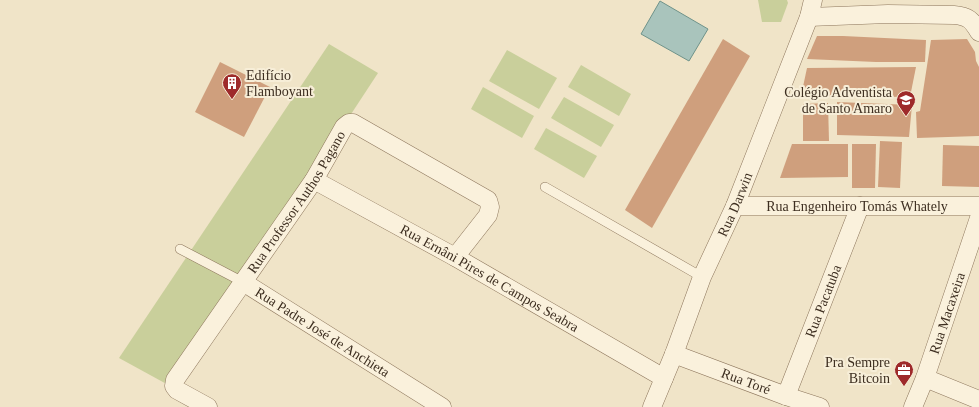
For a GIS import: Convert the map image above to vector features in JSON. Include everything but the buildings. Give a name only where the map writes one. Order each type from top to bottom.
[{"type":"street","points":[[811,8],[888,14],[965,16],[974,24],[979,32]]},
{"type":"street","name":"Rua Darwin","points":[[652,407],[674,354],[702,277],[735,206],[811,8]]},
{"type":"street","name":"Rua Professor Authos Pagano","points":[[208,407],[178,390],[174,386],[175,380],[314,180],[344,127],[349,123],[353,123],[488,200],[490,207],[488,214],[455,257]]},
{"type":"street","name":"Rua Ernâni Pires de Campos Seabra","points":[[314,180],[455,257],[664,378]]},
{"type":"street","name":"Rua Engenheiro Tomás Whately","points":[[735,206],[979,206]]},
{"type":"street","name":"Rua Pacatuba","points":[[786,396],[860,206]]},
{"type":"street","name":"Rua Macaxeira","points":[[913,407],[925,378],[979,218]]},
{"type":"street","name":"Rua Padre José de Anchieta","points":[[243,282],[442,407]]},
{"type":"street","name":"Rua Toré","points":[[674,354],[786,396],[820,407]]},
{"type":"street","points":[[925,378],[979,400]]},
{"type":"lane","points":[[545,188],[702,277]]},
{"type":"lane","name":"Rua Padre José de Anchieta","points":[[180,249],[243,282]]},
{"type":"green space","points":[[758,0],[787,0],[788,3],[781,22],[762,22]]},
{"type":"green space","points":[[329,44],[378,73],[172,387],[119,358]]},
{"type":"green space","points":[[507,50],[557,78],[539,109],[489,81]]},
{"type":"green space","points":[[581,65],[631,94],[619,116],[568,87]]},
{"type":"green space","points":[[483,87],[534,116],[522,138],[471,109]]},
{"type":"green space","points":[[564,97],[614,125],[601,147],[551,118]]},
{"type":"green space","points":[[546,128],[597,156],[584,178],[534,149]]},
{"type":"water","points":[[660,1],[708,29],[689,61],[641,34]]},
{"type":"place","name":"Edifício Flamboyant","points":[[232,100]]},
{"type":"place","name":"Colégio Adventista de Santo Amaro","points":[[906,117]]},
{"type":"place","name":"Pra Sempre Bitcoin","points":[[904,387]]}]
